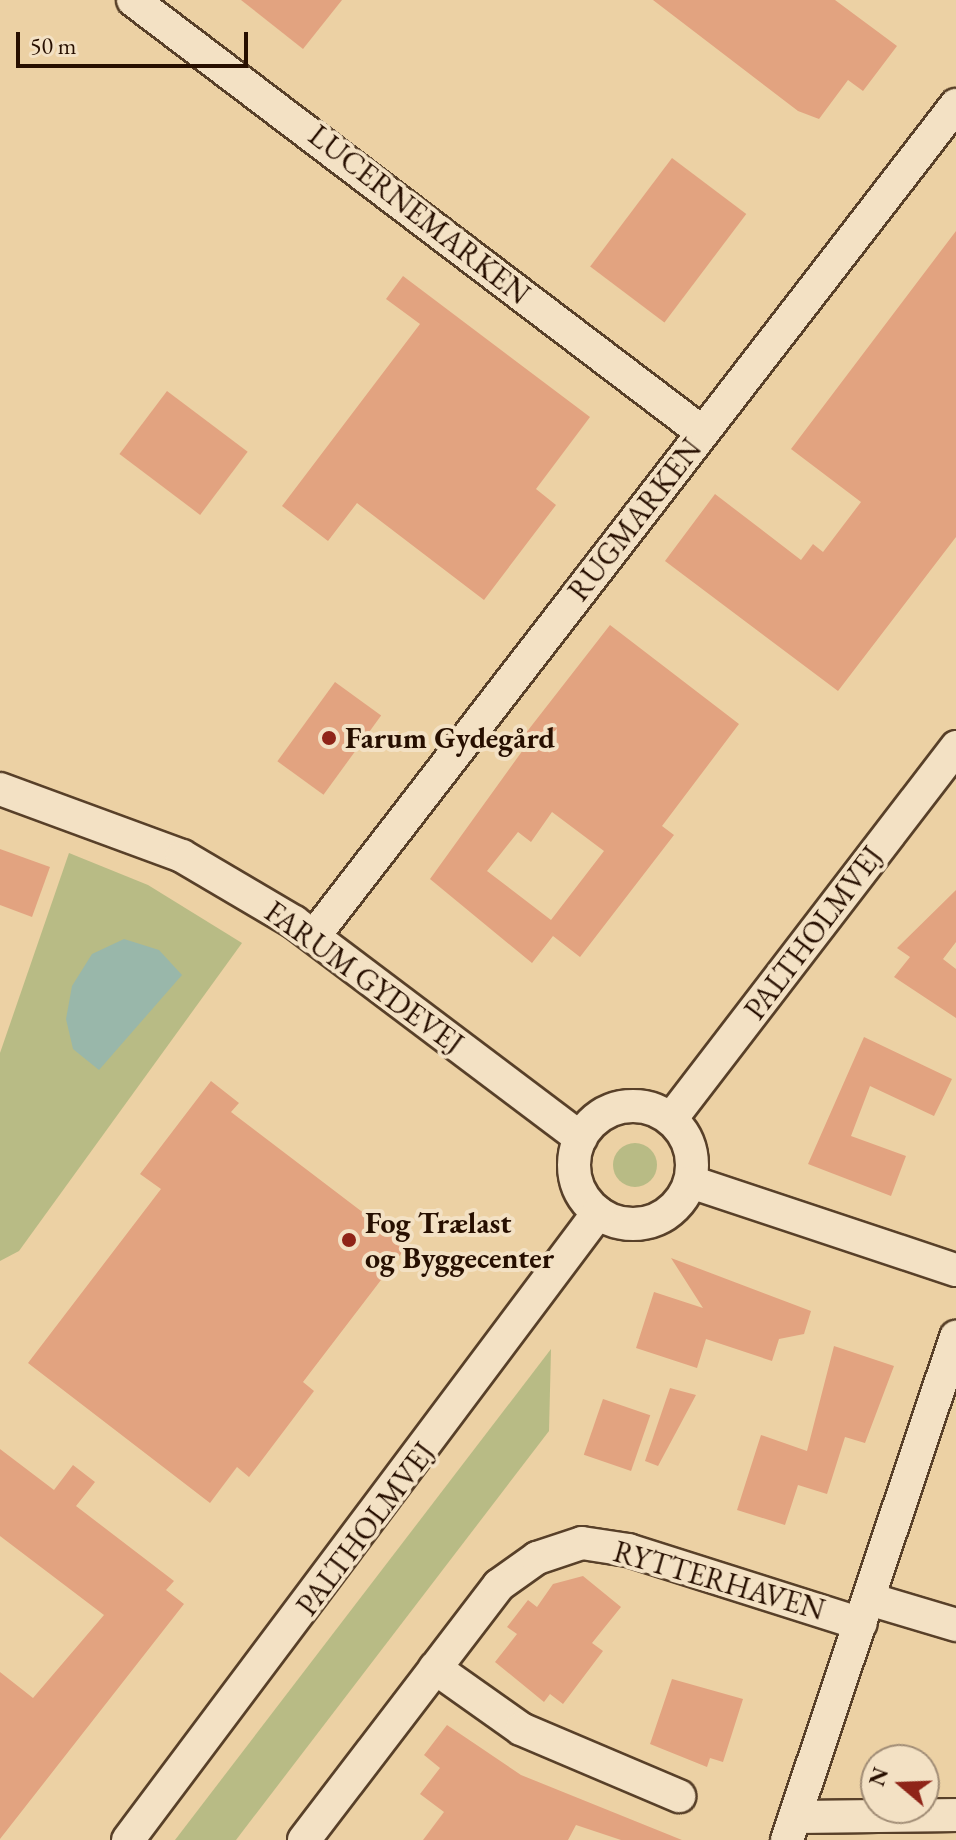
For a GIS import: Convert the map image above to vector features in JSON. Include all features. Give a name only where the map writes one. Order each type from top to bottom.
[{"type":"street","name":"LUCERNEMARKEN","points":[[133,0],[702,432]]},
{"type":"street","name":"RUGMARKEN","points":[[315,935],[956,105]]},
{"type":"street","name":"PALTHOLMVEJ","points":[[671,1119],[956,747]]},
{"type":"street","name":"FARUM GYDEVEJ","points":[[0,789],[182,856],[315,935],[581,1138]]},
{"type":"street","points":[[619,1107],[653,1109],[671,1119],[693,1156],[691,1182],[659,1219],[620,1223],[598,1213],[577,1185],[581,1138],[619,1107]]},
{"type":"street","points":[[691,1182],[956,1270]]},
{"type":"street","name":"PALTHOLMVEJ","points":[[128,1840],[598,1213]]},
{"type":"street","points":[[956,1337],[791,1828],[956,1815]]},
{"type":"street","name":"RYTTERHAVEN","points":[[304,1840],[499,1585],[537,1558],[582,1543],[628,1550],[865,1612],[956,1625]]},
{"type":"street","points":[[435,1668],[521,1729],[679,1796]]},
{"type":"green space","points":[[69,853],[148,885],[242,943],[19,1251],[0,1261],[0,1053]]},
{"type":"green space","points":[[635,1143],[650,1150],[657,1165],[650,1180],[635,1187],[620,1180],[613,1165],[620,1150]]},
{"type":"green space","points":[[551,1349],[549,1431],[236,1840],[175,1840]]},
{"type":"shaded area","points":[[124,939],[159,950],[182,975],[99,1070],[73,1049],[66,1019],[72,986],[92,954]]},
{"type":"building","points":[[241,0],[342,0],[303,49]]},
{"type":"building","points":[[653,0],[835,0],[897,46],[863,91],[848,80],[819,119],[798,111]]},
{"type":"building","points":[[672,158],[746,214],[664,323],[590,267]]},
{"type":"building","points":[[956,231],[956,537],[838,691],[665,561],[715,494],[801,560],[813,544],[823,552],[861,502],[791,449]]},
{"type":"building","points":[[403,276],[590,417],[536,489],[556,505],[484,600],[357,503],[328,541],[282,506],[420,324],[386,299]]},
{"type":"building","points":[[167,391],[248,452],[200,515],[119,454]]},
{"type":"building","points":[[610,625],[739,724],[662,826],[674,835],[580,957],[553,936],[532,963],[430,879],[528,743],[522,738]],"holes":[[[552,812],[604,851],[551,920],[487,871],[518,832],[531,842]]]},
{"type":"building","name":"Farum Gydegård","points":[[335,682],[381,716],[324,795],[277,761]]},
{"type":"building","points":[[0,849],[50,867],[32,917],[0,905]]},
{"type":"building","points":[[956,890],[956,942],[943,959],[956,969],[956,1018],[894,977],[910,957],[897,948]]},
{"type":"building","points":[[864,1037],[952,1079],[934,1116],[870,1086],[851,1136],[906,1156],[891,1196],[808,1164]]},
{"type":"building","points":[[211,1081],[239,1103],[231,1112],[407,1246],[303,1382],[314,1391],[249,1477],[237,1467],[210,1503],[28,1363],[161,1189],[140,1174]]},
{"type":"building","points":[[671,1258],[811,1311],[804,1334],[779,1339],[772,1361],[706,1339],[697,1368],[636,1348],[654,1292],[703,1308]]},
{"type":"building","points":[[834,1346],[894,1366],[865,1443],[845,1437],[827,1494],[798,1485],[785,1525],[737,1510],[761,1435],[807,1451]]},
{"type":"building","points":[[670,1388],[696,1395],[658,1466],[645,1461]]},
{"type":"building","points":[[603,1399],[650,1415],[631,1471],[584,1455]]},
{"type":"building","points":[[0,1449],[54,1490],[73,1465],[95,1482],[76,1506],[174,1581],[166,1590],[184,1604],[0,1839],[0,1672],[33,1698],[104,1615],[0,1536]]},
{"type":"building","points":[[583,1576],[621,1607],[592,1643],[603,1651],[563,1704],[550,1694],[544,1702],[495,1662],[517,1634],[507,1627],[528,1600],[537,1607],[553,1584]]},
{"type":"building","points":[[672,1679],[743,1699],[723,1762],[710,1758],[707,1767],[650,1744]]},
{"type":"building","points":[[447,1725],[521,1775],[682,1840],[621,1840],[576,1825],[568,1840],[423,1840],[444,1812],[420,1794],[440,1768],[424,1755]]},
{"type":"place","name":"Farum Gydegård","points":[[329,738]]},
{"type":"place","name":"Fog Trælast og Byggecenter","points":[[349,1240]]}]
